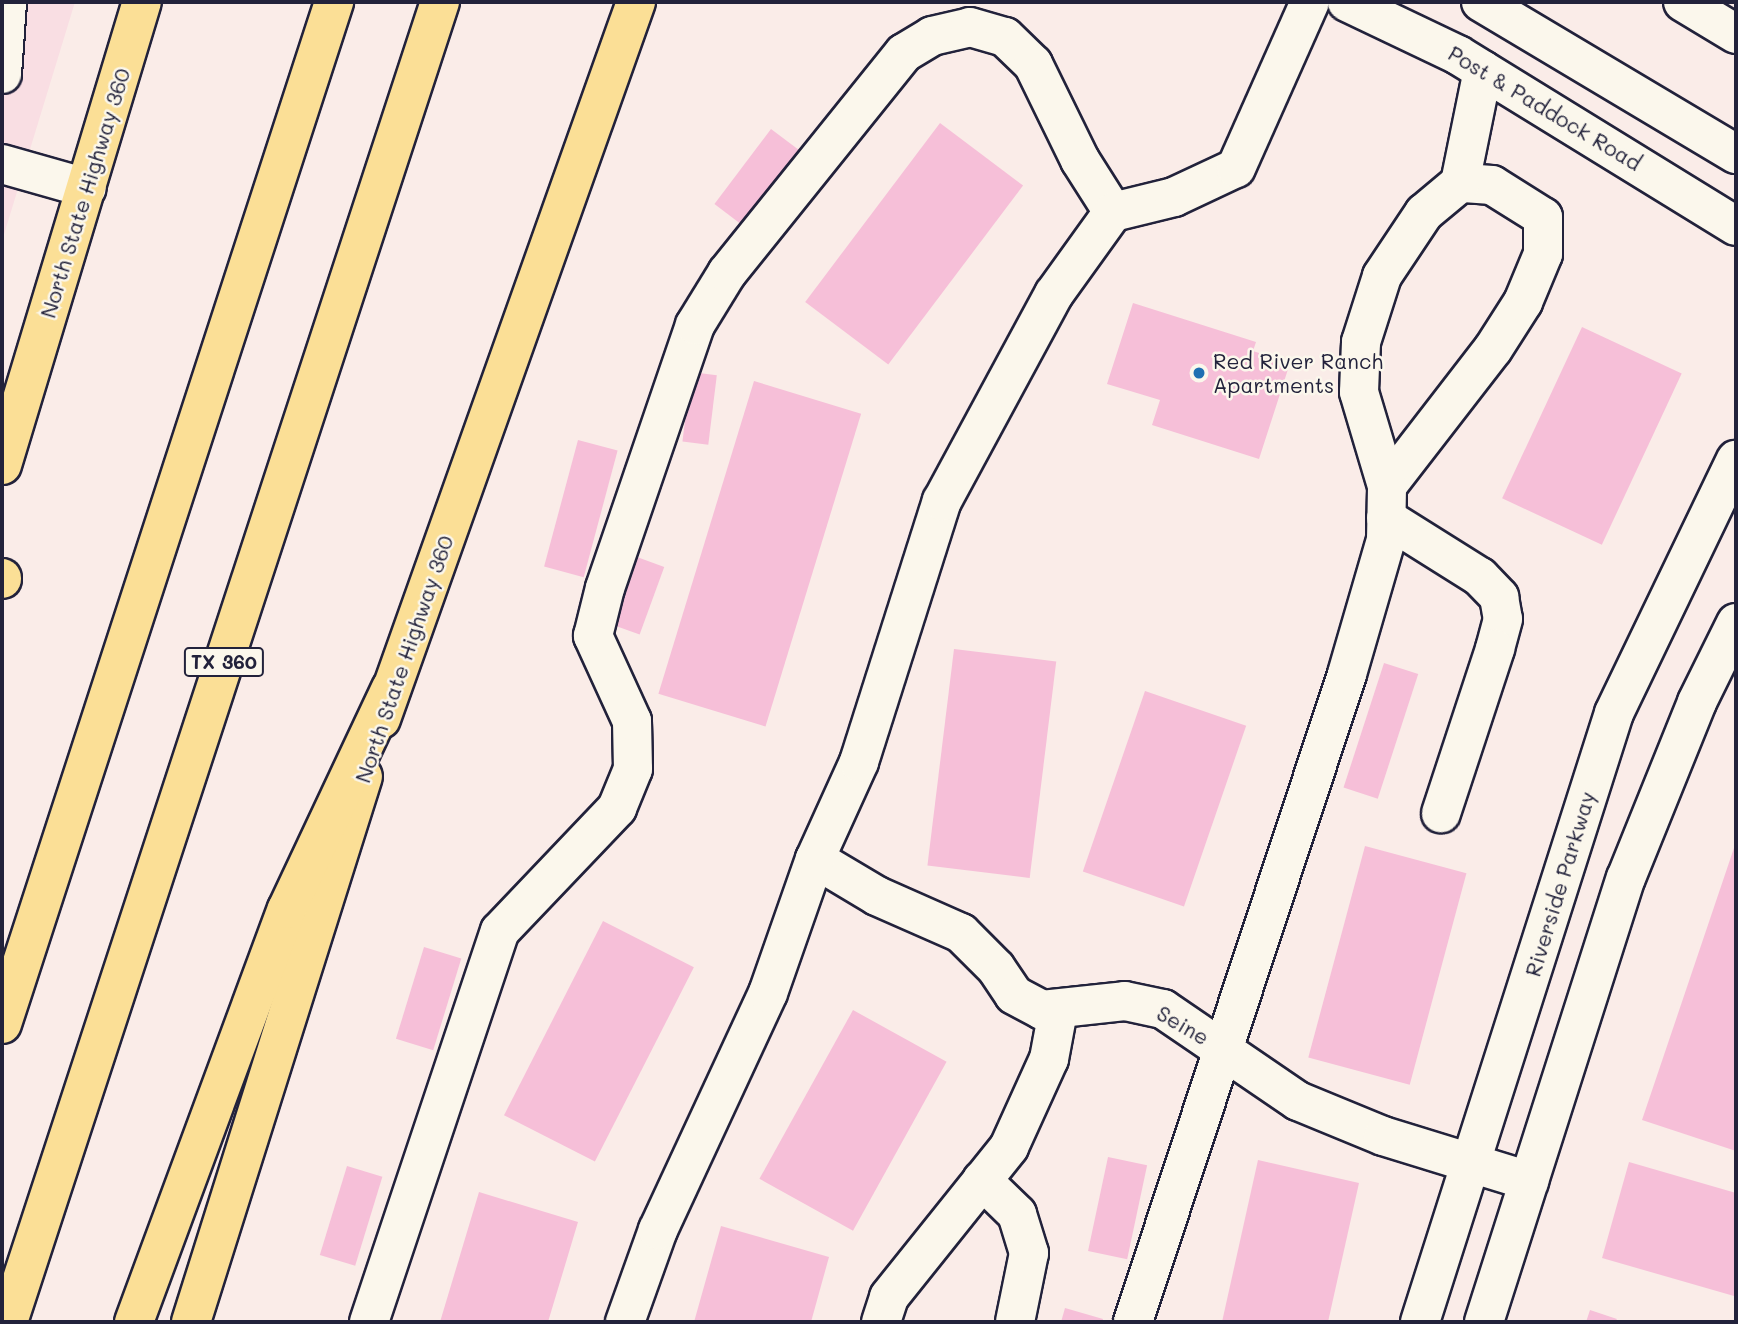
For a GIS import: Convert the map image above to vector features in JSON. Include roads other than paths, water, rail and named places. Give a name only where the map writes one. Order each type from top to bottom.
[{"type":"main road","name":"North State Highway 360","points":[[2,465],[11,407],[86,188],[142,2]]},
{"type":"main road","points":[[2,1024],[334,2]]},
{"type":"main road","name":"TX 360","points":[[8,1322],[440,2]]},
{"type":"main road","name":"North State Highway 360","points":[[191,1322],[391,688],[636,2]]},
{"type":"main road","points":[[134,1322],[287,909],[391,688]]},
{"type":"street","points":[[2,74],[7,2]]},
{"type":"street","points":[[625,1322],[658,1230],[768,993],[815,859],[859,762],[943,501],[1054,294],[1113,212],[1174,197],[1236,168],[1310,2]]},
{"type":"street","name":"Post & Paddock Road","points":[[1347,2],[1483,70],[1736,226]]},
{"type":"street","points":[[1480,2],[1736,154]]},
{"type":"street","points":[[1683,2],[1736,34]]},
{"type":"street","points":[[369,1322],[500,931],[617,808],[633,769],[632,721],[593,636],[605,588],[695,325],[726,273],[904,53],[932,36],[970,27],[1005,37],[1033,64],[1080,160],[1113,212]]},
{"type":"street","points":[[1133,1322],[1347,674],[1386,540],[1387,502],[1359,392],[1361,342],[1382,276],[1424,213],[1460,183],[1483,70]]},
{"type":"street","points":[[2,164],[86,188]]},
{"type":"street","points":[[1387,502],[1523,302],[1543,254],[1544,217],[1492,185],[1460,183]]},
{"type":"street","name":"Riverside Parkway","points":[[1420,1322],[1614,713],[1736,460]]},
{"type":"street","points":[[1387,502],[1480,577],[1499,597],[1501,608],[1495,649],[1441,813]]},
{"type":"street","points":[[1484,1322],[1626,878],[1697,702],[1736,623]]},
{"type":"street","points":[[815,859],[877,896],[961,933],[996,968],[1014,995],[1042,1010],[1058,1012],[1049,1059],[1009,1147],[889,1297],[881,1322]]},
{"type":"street","name":"Seine","points":[[1058,1012],[1104,1002],[1163,1009],[1298,1101],[1383,1136],[1530,1181]]},
{"type":"street","points":[[982,1180],[1017,1213],[1029,1253],[1015,1322]]},
{"type":"place","name":"Red River Ranch Apartments","points":[[1199,373]]}]
